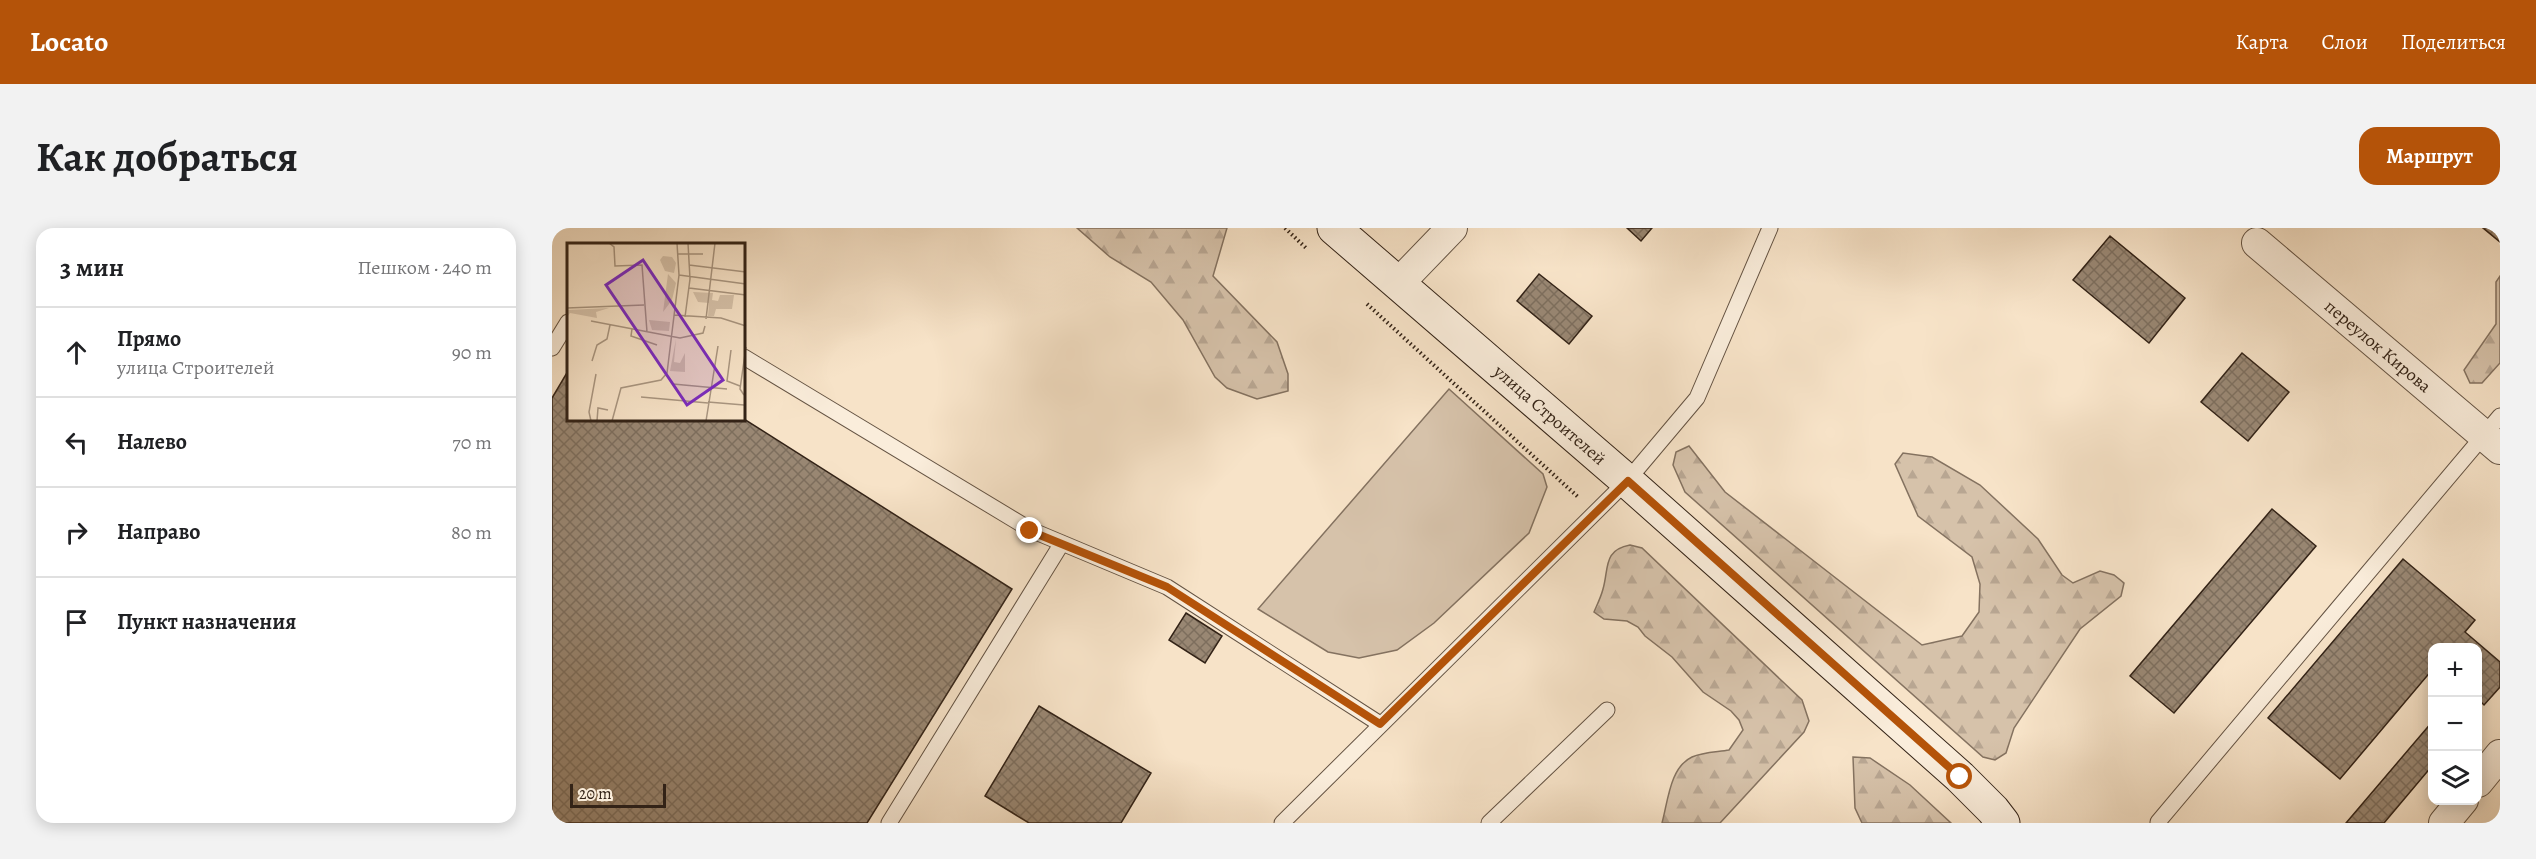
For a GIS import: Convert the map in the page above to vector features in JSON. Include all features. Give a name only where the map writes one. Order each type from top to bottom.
[{"type":"main road","name":"улица Строителей","points":[[1334,228],[1628,481],[1960,777],[2003,823]]},
{"type":"street","points":[[1398,284],[1452,228]]},
{"type":"street","name":"переулок Кирова","points":[[2258,235],[2495,433]]},
{"type":"street","points":[[2482,778],[2500,755]]},
{"type":"street","points":[[2444,823],[2460,805]]},
{"type":"lane","points":[[1282,823],[1628,481],[1697,398],[1770,228]]},
{"type":"lane","points":[[552,348],[567,324]]},
{"type":"lane","points":[[746,358],[1030,531],[1167,587],[1380,724]]},
{"type":"lane","points":[[2158,822],[2495,433]]},
{"type":"lane","points":[[889,823],[1062,543]]},
{"type":"lane","points":[[1489,823],[1607,710]]},
{"type":"path","points":[[1285,228],[1311,252]]},
{"type":"path","points":[[1362,299],[1595,513]]},
{"type":"green space","points":[[1077,228],[1227,228],[1213,276],[1277,342],[1288,374],[1288,391],[1257,399],[1227,388],[1215,377],[1183,320],[1151,282],[1110,257]]},
{"type":"green space","points":[[2500,276],[2500,363],[2482,383],[2470,383],[2464,370],[2496,324],[2496,282]]},
{"type":"green space","points":[[1449,389],[1543,474],[1547,487],[1529,533],[1434,623],[1397,650],[1359,658],[1328,652],[1258,609]]},
{"type":"green space","points":[[1689,446],[1725,492],[1922,645],[1962,636],[1979,612],[1980,584],[1972,557],[1918,516],[1895,464],[1903,453],[1932,457],[1980,485],[2038,539],[2062,575],[2073,583],[2100,571],[2114,575],[2124,583],[2121,596],[2080,629],[2014,728],[2006,753],[1995,760],[1983,757],[1685,492],[1673,465],[1676,452]]},
{"type":"green space","points":[[1630,545],[1642,548],[1802,700],[1809,721],[1804,732],[1720,823],[1662,823],[1674,776],[1679,768],[1692,757],[1729,750],[1743,730],[1739,720],[1731,711],[1703,692],[1672,657],[1645,636],[1638,627],[1627,621],[1604,619],[1594,612],[1602,592],[1611,556],[1621,547]]},
{"type":"green space","points":[[1853,757],[1870,758],[1910,785],[1951,823],[1862,823],[1855,808]]},
{"type":"building","points":[[1627,228],[1652,228],[1641,241]]},
{"type":"building","points":[[2483,228],[2500,228],[2500,242]]},
{"type":"building","points":[[2110,236],[2185,298],[2149,343],[2073,280]]},
{"type":"building","points":[[1539,274],[1592,316],[1569,344],[1517,301]]},
{"type":"building","points":[[2242,353],[2289,392],[2248,441],[2201,402]]},
{"type":"building","points":[[567,373],[567,422],[746,420],[1012,589],[867,823],[552,823],[552,398]]},
{"type":"building","points":[[2272,509],[2316,546],[2174,713],[2130,676]]},
{"type":"building","points":[[2403,559],[2475,620],[2465,632],[2478,643],[2428,643],[2428,675],[2340,779],[2268,718]]},
{"type":"building","points":[[1186,613],[1222,636],[1205,663],[1169,640]]},
{"type":"building","points":[[2482,647],[2500,662],[2500,687],[2484,705],[2482,703]]},
{"type":"building","points":[[1039,706],[1151,773],[1121,823],[1029,823],[985,796]]},
{"type":"building","points":[[2428,727],[2428,771],[2384,823],[2346,823]]},
{"type":"route","points":[[1030,531],[1167,587],[1380,724],[1628,481],[1960,777]]}]
